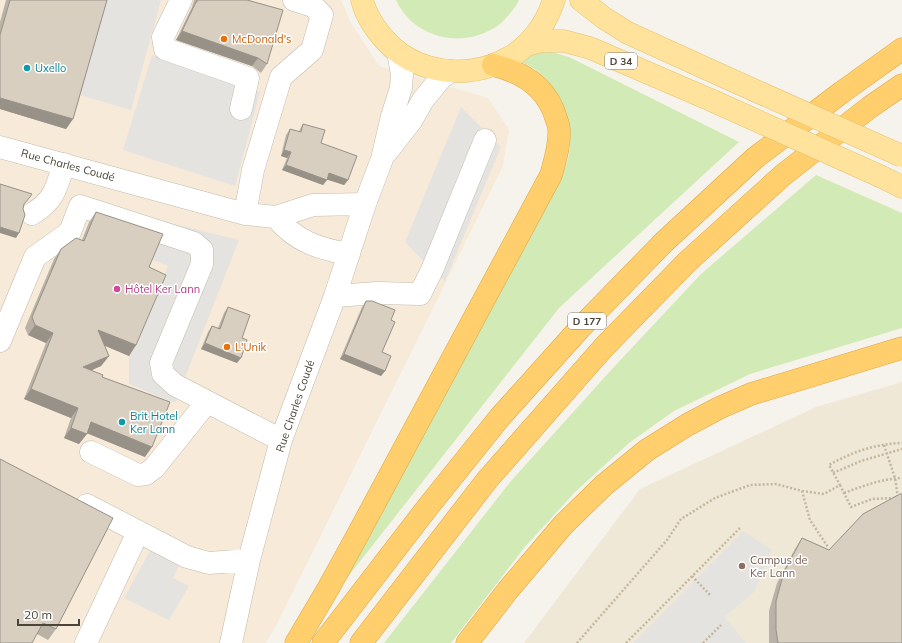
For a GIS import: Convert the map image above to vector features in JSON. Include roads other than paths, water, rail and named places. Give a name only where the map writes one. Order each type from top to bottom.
[{"type":"highway","name":"D 177","points":[[323,643],[427,508],[500,417],[580,328],[664,242],[755,158],[902,49]]},
{"type":"highway","points":[[296,643],[329,588],[551,175],[557,154],[559,129],[554,110],[544,92],[532,81],[505,68],[493,65]]},
{"type":"highway","name":"D 177","points":[[361,643],[487,480],[524,436],[609,341],[688,261],[778,180],[870,107],[902,85]]},
{"type":"highway","points":[[467,643],[508,590],[563,525],[604,485],[648,450],[694,421],[751,394],[902,348]]},
{"type":"main road","points":[[362,0],[369,18],[377,30],[386,42],[398,52],[423,65],[437,70],[451,71],[473,71],[505,60],[526,45],[539,31],[554,0]]},
{"type":"main road","name":"D 34","points":[[581,0],[604,18],[628,33],[902,156]]},
{"type":"main road","name":"D 34","points":[[526,45],[542,41],[564,41],[590,48],[713,101],[902,187]]},
{"type":"street","points":[[180,0],[163,37],[165,49],[248,78],[241,109]]},
{"type":"street","points":[[245,214],[253,170],[281,77],[312,50],[322,15],[313,6],[294,0]]},
{"type":"street","points":[[382,159],[392,116],[401,88],[402,74],[398,52]]},
{"type":"street","points":[[382,159],[411,121],[423,100],[441,78],[451,71]]},
{"type":"street","points":[[334,296],[377,293],[420,294],[432,270],[485,140]]},
{"type":"street","name":"Rue Charles Coudé","points":[[0,147],[245,214],[276,217],[312,205],[365,204]]},
{"type":"street","name":"Rue Charles Coudé","points":[[232,643],[249,560],[281,440],[382,159]]},
{"type":"street","points":[[32,214],[43,207],[50,200],[56,188],[64,164]]},
{"type":"street","points":[[0,341],[36,257],[70,232],[80,206],[194,243],[202,250],[202,264],[161,364],[163,374],[175,385],[281,440]]},
{"type":"street","points":[[276,217],[287,230],[308,243],[332,251],[349,254]]},
{"type":"street","points":[[91,452],[138,475],[146,474],[154,468],[207,402]]},
{"type":"street","points":[[69,496],[187,557],[209,563],[249,560]]},
{"type":"street","points":[[86,643],[138,532]]},
{"type":"place","name":"McDonald's","points":[[224,39]]},
{"type":"place","name":"Uxello","points":[[27,68]]},
{"type":"place","name":"Hôtel Ker Lann","points":[[117,289]]},
{"type":"place","name":"L'Unik","points":[[227,347]]},
{"type":"place","name":"Brit Hotel Ker Lann","points":[[122,422]]},
{"type":"place","name":"Campus de Ker Lann","points":[[742,566]]}]
